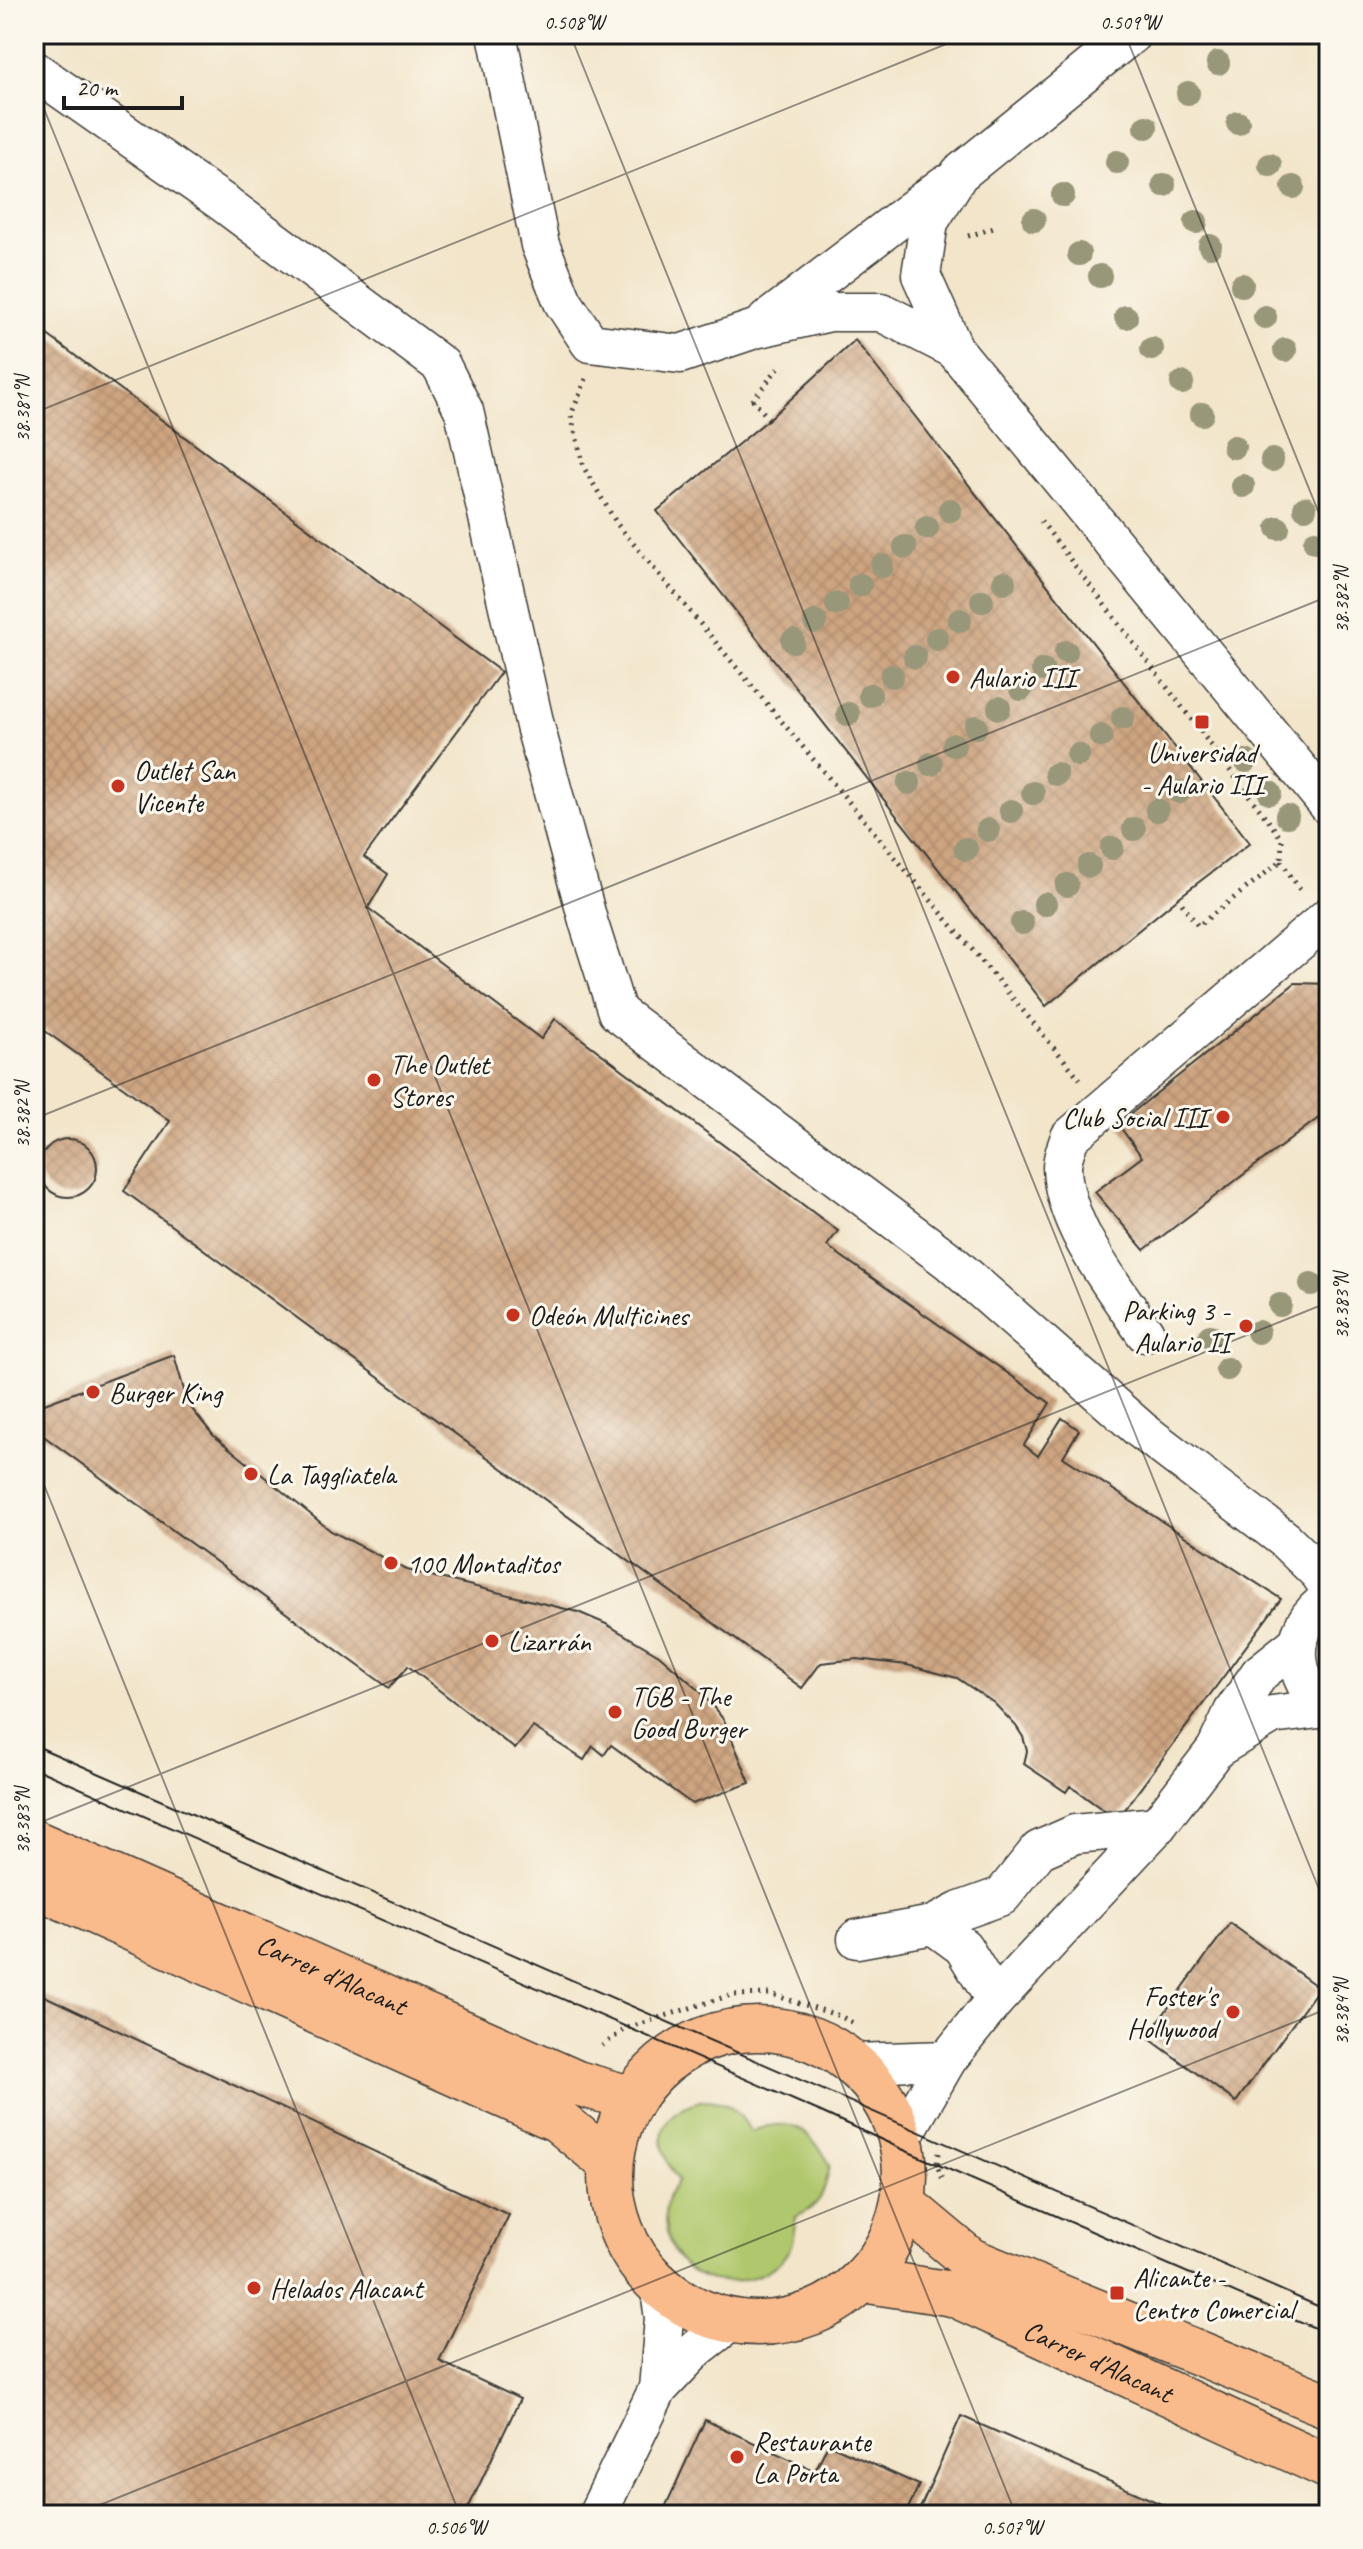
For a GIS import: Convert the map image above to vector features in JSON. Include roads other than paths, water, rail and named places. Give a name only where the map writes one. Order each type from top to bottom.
[{"type":"main road","name":"Carrer d'Alacant","points":[[34,1842],[577,2083],[633,2099]]},
{"type":"main road","name":"Carrer d'Alacant","points":[[34,1885],[558,2120],[611,2164]]},
{"type":"main road","points":[[757,2029],[795,2033],[822,2043],[859,2046],[868,2078],[893,2115],[920,2138],[906,2164],[903,2204],[890,2241],[862,2280],[837,2300],[802,2316],[765,2323],[732,2321],[676,2299],[640,2265],[622,2232],[612,2198],[611,2164],[620,2125],[633,2099],[649,2077],[673,2056],[697,2042],[735,2031],[757,2029]]},
{"type":"main road","name":"Carrer d'Alacant","points":[[903,2204],[970,2260],[1329,2406]]},
{"type":"main road","name":"Carrer d'Alacant","points":[[862,2280],[953,2294],[1329,2467]]},
{"type":"street","points":[[497,34],[540,245],[563,302],[590,343],[680,354],[755,329],[830,312],[881,312],[954,349]]},
{"type":"street","points":[[755,329],[959,174],[1132,34]]},
{"type":"street","points":[[34,70],[225,204],[441,365],[464,411],[535,726],[589,924],[617,1012],[949,1261],[1141,1430],[1284,1539],[1319,1573],[1329,1588]]},
{"type":"street","points":[[959,174],[929,222],[921,275],[954,349],[1329,806]]},
{"type":"street","points":[[1145,1333],[1085,1242],[1067,1197],[1062,1165],[1070,1137],[1329,916]]},
{"type":"street","points":[[1327,1709],[1316,1701],[1303,1682],[1297,1660],[1299,1642],[1309,1616],[1329,1599]]},
{"type":"street","points":[[920,2138],[908,2128],[947,2060],[995,2000],[1157,1826],[1216,1749],[1233,1712],[1260,1673],[1299,1642]]},
{"type":"street","points":[[1216,1749],[1272,1715],[1327,1709]]},
{"type":"street","points":[[857,1939],[933,1925],[960,1911],[1002,1896],[1039,1850],[1075,1834],[1157,1826]]},
{"type":"street","points":[[933,1925],[963,1947],[995,2000]]},
{"type":"street","points":[[859,2046],[947,2060]]},
{"type":"street","points":[[658,2389],[664,2318],[659,2285]]},
{"type":"street","points":[[597,2515],[658,2389],[697,2348],[732,2321]]},
{"type":"tram line","points":[[34,1745],[1329,2311]]},
{"type":"tram line","points":[[34,1768],[1329,2334]]},
{"type":"place","name":"Aulario III","points":[[953,677]]},
{"type":"place","name":"Universidad - Aulario III","points":[[1202,722]]},
{"type":"place","name":"Outlet San Vicente","points":[[118,786]]},
{"type":"place","name":"The Outlet Stores","points":[[374,1080]]},
{"type":"place","name":"Club Social III","points":[[1223,1117]]},
{"type":"place","name":"Odeón Multicines","points":[[513,1315]]},
{"type":"place","name":"Parking 3 - Aulario II","points":[[1246,1326]]},
{"type":"place","name":"Burger King","points":[[93,1392]]},
{"type":"place","name":"La Taggliatela","points":[[251,1474]]},
{"type":"place","name":"100 Montaditos","points":[[391,1563]]},
{"type":"place","name":"Lizarrán","points":[[492,1641]]},
{"type":"place","name":"TGB - The Good Burger","points":[[615,1712]]},
{"type":"place","name":"Foster's Hollywood","points":[[1233,2012]]},
{"type":"place","name":"Helados Alacant","points":[[254,2288]]},
{"type":"place","name":"Alicante - Centro Comercial","points":[[1117,2293]]},
{"type":"place","name":"Restaurante La Porta","points":[[737,2457]]}]
